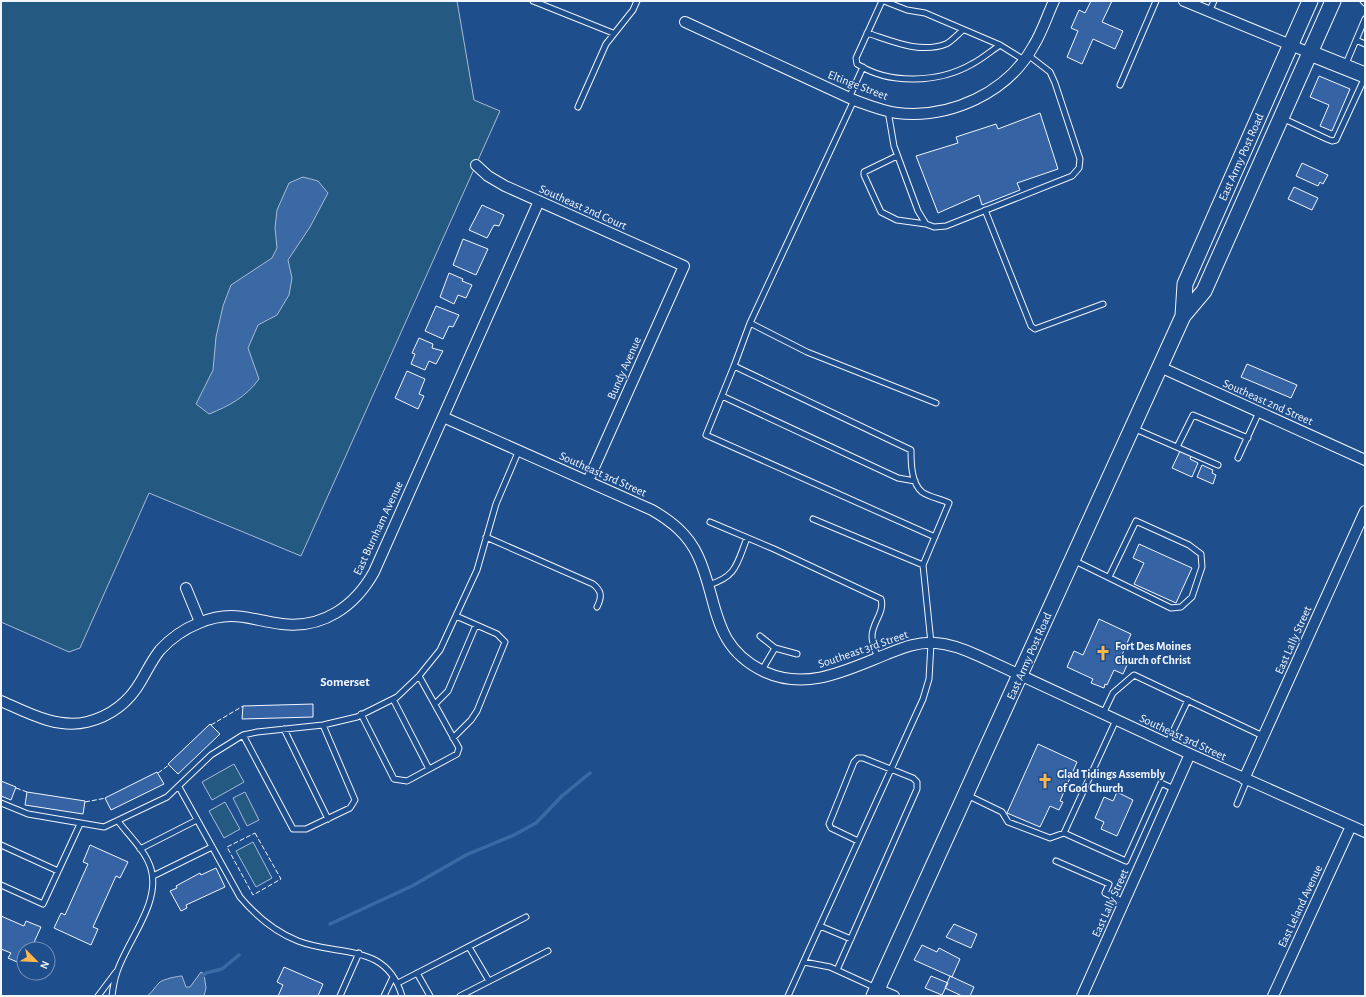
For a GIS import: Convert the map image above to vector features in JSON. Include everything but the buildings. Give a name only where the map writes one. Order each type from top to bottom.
[{"type":"main road","name":"East Army Post Road","points":[[1183,316],[1185,284],[1310,1]]},
{"type":"main road","name":"East Army Post Road","points":[[876,992],[1183,316],[1204,292],[1333,1]]},
{"type":"main road","points":[[1310,53],[1365,76]]},
{"type":"street","name":"Eltinge Street","points":[[685,22],[852,99],[888,111],[918,114],[938,112],[958,107],[977,99],[995,88],[1026,57],[1034,46],[1054,1]]},
{"type":"street","points":[[1184,1],[1310,53]]},
{"type":"street","name":"Southeast 2nd Court","points":[[476,165],[488,176],[505,186],[684,266]]},
{"type":"street","name":"East Burnham Avenue","points":[[1,701],[54,722],[69,724],[99,719],[124,704],[133,693],[160,651],[171,640],[200,622],[232,616],[249,616],[282,624],[314,622],[329,617],[344,609],[356,598],[366,586],[374,572],[539,201]]},
{"type":"street","name":"Bundy Avenue","points":[[588,481],[684,266]]},
{"type":"street","name":"Southeast 2nd Street","points":[[1160,367],[1365,460]]},
{"type":"street","name":"Southeast 3rd Street","points":[[443,417],[588,481],[667,518],[679,528],[690,541],[698,556],[714,612],[728,640],[738,653],[751,664],[762,670],[781,677],[813,680],[832,676],[901,648],[931,643],[950,644],[964,649],[1167,744],[1365,832]]},
{"type":"street","name":"East Lally Street","points":[[1246,779],[1263,736],[1365,511]]},
{"type":"street","points":[[186,588],[200,622]]},
{"type":"street","name":"East Lally Street","points":[[1082,996],[1190,754]]},
{"type":"street","name":"East Leland Avenue","points":[[1273,996],[1351,826]]},
{"type":"street","points":[[876,992],[894,996]]},
{"type":"lane","points":[[533,1],[613,33]]},
{"type":"lane","points":[[578,107],[606,44],[613,33],[633,10],[637,1]]},
{"type":"lane","points":[[897,156],[864,172],[881,212],[897,220],[926,224],[934,227],[946,226],[1072,176],[1078,168],[1080,159],[1055,83],[1050,72],[1026,57],[1000,45],[925,13],[907,10],[883,1],[856,58],[857,64],[862,67],[896,79],[922,79],[953,72],[972,65],[1000,45]]},
{"type":"lane","points":[[1120,85],[1156,1]]},
{"type":"lane","points":[[1209,12],[1214,1]]},
{"type":"lane","points":[[1344,67],[1365,19]]},
{"type":"lane","points":[[867,33],[908,46],[930,47],[947,43],[963,30]]},
{"type":"lane","points":[[1356,40],[1365,44]]},
{"type":"lane","points":[[862,67],[852,99],[750,323],[706,435],[935,537]]},
{"type":"lane","points":[[1281,118],[1332,141],[1336,140],[1365,76]]},
{"type":"lane","points":[[888,111],[897,156],[918,212],[926,224]]},
{"type":"lane","points":[[985,210],[1031,326],[1035,329],[1103,304]]},
{"type":"lane","points":[[750,323],[807,352],[936,403]]},
{"type":"lane","points":[[734,366],[911,450],[911,465],[915,481],[922,492],[949,503],[923,565],[931,643],[929,679],[922,699],[788,996]]},
{"type":"lane","points":[[722,396],[898,478],[915,481]]},
{"type":"lane","points":[[1238,458],[1259,412]]},
{"type":"lane","points":[[1177,447],[1193,415],[1248,438]]},
{"type":"lane","points":[[1132,428],[1218,465]]},
{"type":"lane","points":[[2,805],[28,814],[104,827],[167,797],[211,755],[243,735],[323,724],[362,714],[393,699],[419,676],[440,650],[477,570],[496,504],[519,450]]},
{"type":"lane","points":[[813,519],[923,565]]},
{"type":"lane","points":[[1072,560],[1171,608],[1181,607],[1192,597],[1202,567],[1201,554],[1189,545],[1136,521],[1109,577]]},
{"type":"lane","points":[[710,522],[881,599],[882,606],[872,634],[872,644],[878,658]]},
{"type":"lane","points":[[486,537],[593,584],[601,593],[597,607]]},
{"type":"lane","points":[[707,585],[727,578],[735,568],[748,538]]},
{"type":"lane","points":[[453,738],[471,720],[477,711],[505,642],[497,634],[456,616]]},
{"type":"lane","points":[[434,704],[448,691],[476,624]]},
{"type":"lane","points":[[760,636],[775,648],[797,654]]},
{"type":"lane","points":[[762,670],[775,648]]},
{"type":"lane","points":[[1103,714],[1113,693],[1134,675],[1263,736]]},
{"type":"lane","points":[[362,714],[394,779],[407,780],[457,754],[459,748],[419,676]]},
{"type":"lane","points":[[393,699],[429,769]]},
{"type":"lane","points":[[1167,744],[1188,700]]},
{"type":"lane","points":[[1064,833],[1116,720]]},
{"type":"lane","points":[[243,735],[293,829],[306,829],[350,808],[355,800],[323,724]]},
{"type":"lane","points":[[284,729],[328,819]]},
{"type":"lane","points":[[836,970],[917,789],[917,782],[891,768],[863,758],[858,758],[854,762],[829,824],[831,828],[858,841]]},
{"type":"lane","points":[[1237,804],[1246,779]]},
{"type":"lane","points":[[966,795],[1002,812],[1008,822],[1015,825],[1050,838],[1064,833],[1126,861],[1161,783],[1174,789]]},
{"type":"lane","points":[[179,787],[240,897],[264,921],[280,932],[298,941],[318,947],[359,953],[379,963],[398,984],[402,996]]},
{"type":"lane","points":[[140,849],[197,820]]},
{"type":"lane","points":[[112,996],[117,972],[149,903],[152,891],[153,876],[151,867],[140,849],[118,821]]},
{"type":"lane","points":[[1,885],[43,904],[80,824]]},
{"type":"lane","points":[[1,845],[58,871]]},
{"type":"lane","points":[[153,876],[212,847]]},
{"type":"lane","points":[[1056,861],[1109,884],[1105,893],[1124,902]]},
{"type":"lane","points":[[398,984],[526,917]]},
{"type":"lane","points":[[820,926],[851,938]]},
{"type":"lane","points":[[469,947],[489,981]]},
{"type":"lane","points":[[460,996],[548,951]]},
{"type":"lane","points":[[340,996],[359,953]]},
{"type":"lane","points":[[804,962],[836,970],[876,992]]},
{"type":"lane","points":[[98,996],[107,982],[117,972]]},
{"type":"lane","points":[[417,974],[430,996]]},
{"type":"lane","points":[[384,996],[393,977]]},
{"type":"shaded area","points":[[1,1],[457,1],[474,100],[500,111],[301,556],[149,493],[80,648],[69,652],[1,622]]},
{"type":"shaded area","points":[[303,177],[318,181],[328,193],[310,227],[288,260],[292,278],[289,295],[277,315],[258,325],[248,348],[259,379],[243,396],[223,408],[209,414],[196,404],[213,370],[216,337],[223,306],[231,285],[272,258],[277,248],[275,228],[277,210],[289,183]]},
{"type":"shaded area","points":[[234,764],[244,782],[212,800],[202,782]]},
{"type":"shaded area","points":[[245,792],[259,820],[247,826],[233,798]]},
{"type":"shaded area","points":[[225,802],[240,829],[224,838],[209,811]]},
{"type":"shaded area","points":[[253,842],[272,878],[256,887],[236,851]]},
{"type":"shaded area","points":[[201,972],[204,974],[206,988],[204,996],[147,996],[160,982],[174,977],[182,976],[186,987],[190,987]]},
{"type":"waterway","points":[[330,924],[412,886],[466,855],[514,835],[536,823],[562,796],[590,773]]},
{"type":"waterway","points":[[201,978],[206,973],[222,969],[239,955]]},
{"type":"fence","points":[[211,725],[243,706]]},
{"type":"fence","points":[[158,773],[169,765]]},
{"type":"fence","points":[[16,788],[27,792]]},
{"type":"fence","points":[[85,802],[106,798]]},
{"type":"fence","points":[[255,833],[281,879],[253,895],[227,847],[255,833]]},
{"type":"place","name":"Fort Des Moines Church of Christ","points":[[1103,653]]},
{"type":"place","name":"Glad Tidings Assembly of God Church","points":[[1045,781]]},
{"type":"district","name":"Somerset","points":[[345,682]]}]
